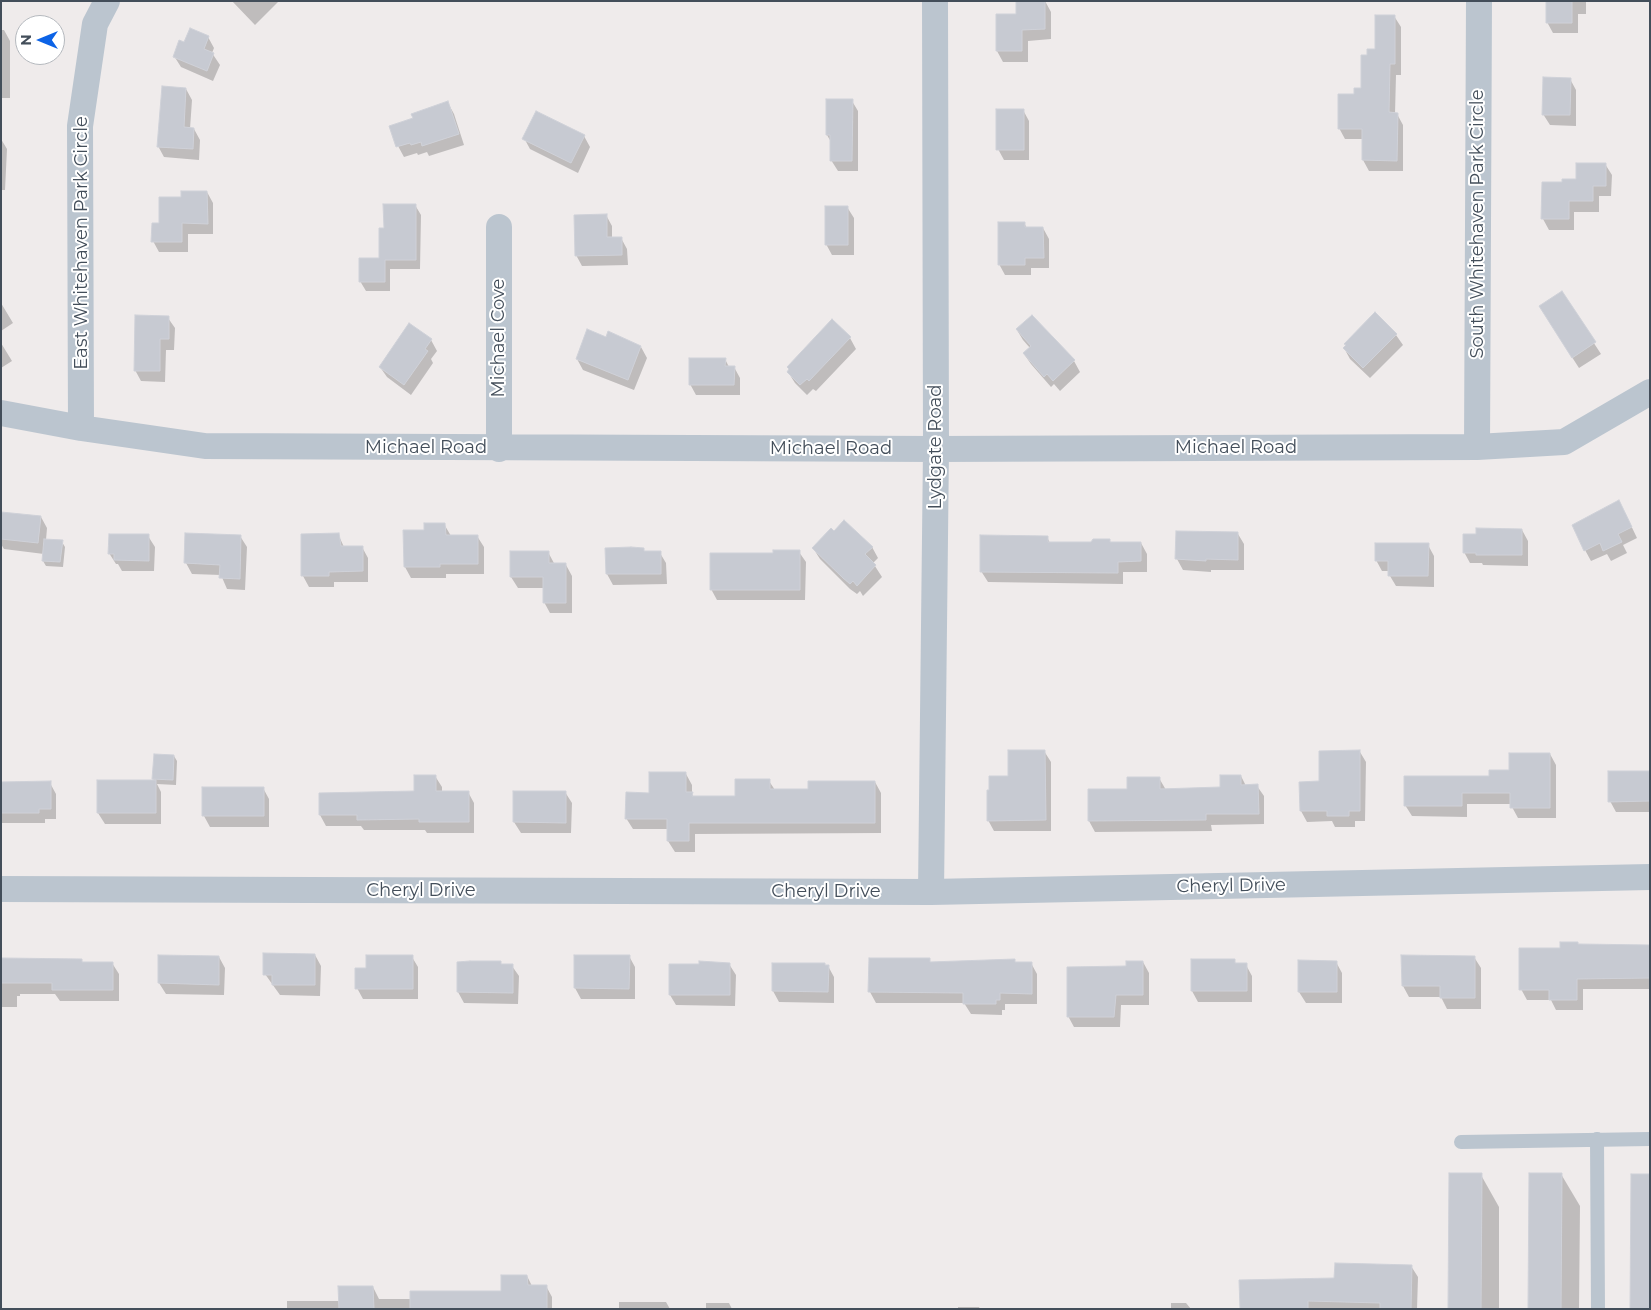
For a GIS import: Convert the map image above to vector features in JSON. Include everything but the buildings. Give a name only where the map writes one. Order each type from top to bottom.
[{"type":"street","name":"East Whitehaven Park Circle","points":[[81,428],[80,126],[95,24],[107,1]]},
{"type":"street","name":"Lydgate Road","points":[[931,892],[936,449],[935,1]]},
{"type":"street","name":"South Whitehaven Park Circle","points":[[1477,447],[1479,1]]},
{"type":"street","name":"Michael Cove","points":[[499,227],[499,449]]},
{"type":"street","name":"Michael Road","points":[[1,413],[81,428],[205,446],[499,449],[1477,447],[1564,442],[1650,392]]},
{"type":"street","name":"Cheryl Drive","points":[[1,889],[931,892],[1650,877]]},
{"type":"lane","points":[[1597,1139],[1598,1309]]},
{"type":"lane","points":[[1461,1142],[1650,1139]]}]
